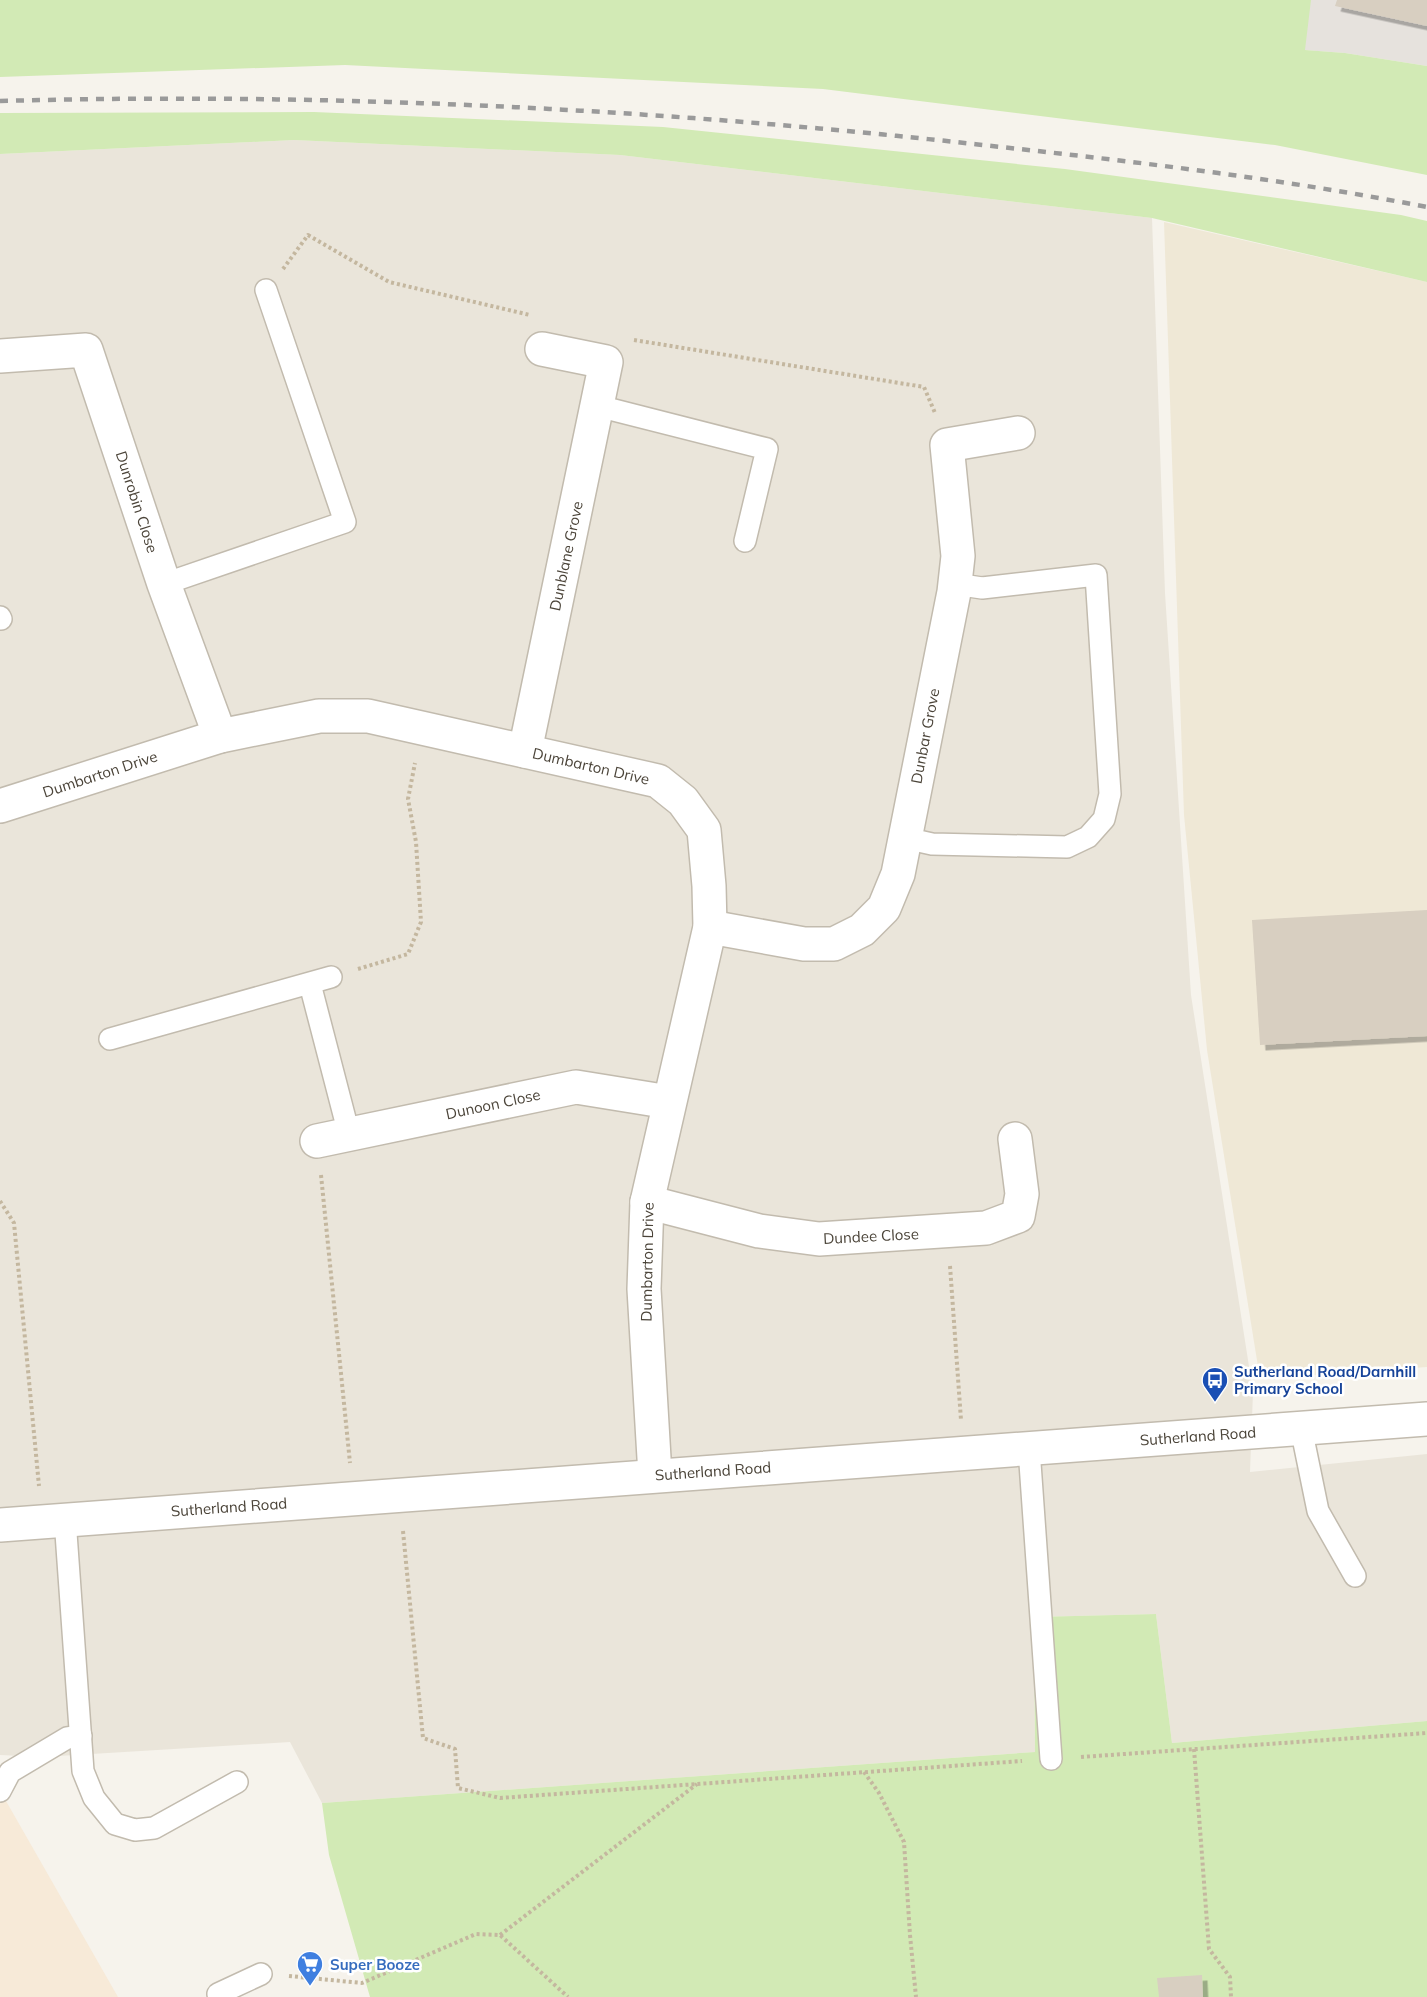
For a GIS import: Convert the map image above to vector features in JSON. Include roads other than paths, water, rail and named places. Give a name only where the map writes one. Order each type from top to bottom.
[{"type":"street","name":"Dunblane Grove","points":[[525,751],[606,362],[542,349]]},
{"type":"street","name":"Dunrobin Close","points":[[0,356],[86,350],[164,584],[220,736]]},
{"type":"street","name":"Dunbar Grove","points":[[710,927],[804,944],[834,944],[862,930],[885,909],[898,874],[955,584],[958,556],[947,445],[1018,434]]},
{"type":"street","name":"Dumbarton Drive","points":[[0,806],[220,736],[319,716],[368,716],[658,781],[683,801],[704,830],[710,885],[710,927],[647,1203],[644,1289],[655,1475]]},
{"type":"street","name":"Dunoon Close","points":[[317,1141],[576,1087],[669,1102]]},
{"type":"street","name":"Dundee Close","points":[[647,1203],[759,1231],[819,1239],[986,1228],[1018,1216],[1022,1194],[1016,1138]]},
{"type":"street","name":"Sutherland Road","points":[[0,1525],[1427,1419]]},
{"type":"lane","points":[[164,584],[345,522],[266,290]]},
{"type":"lane","points":[[598,406],[767,449],[745,541]]},
{"type":"lane","points":[[905,838],[932,844],[1067,847],[1088,837],[1104,819],[1110,794],[1096,575],[982,588],[955,584]]},
{"type":"lane","points":[[110,1039],[331,977]]},
{"type":"lane","points":[[310,984],[349,1134]]},
{"type":"lane","points":[[1301,1428],[1318,1511],[1355,1576]]},
{"type":"lane","points":[[1029,1449],[1051,1759]]},
{"type":"lane","points":[[54,1520],[81,1736],[83,1771],[94,1798],[115,1824],[135,1830],[154,1828],[237,1782]]},
{"type":"lane","points":[[0,1791],[10,1772],[67,1737],[81,1736]]},
{"type":"lane","points":[[219,1997],[218,1994],[261,1974]]},
{"type":"railway","points":[[0,101],[248,99],[373,102],[497,106],[745,122],[868,133],[1156,165],[1319,188],[1427,207]]},
{"type":"place","name":"Sutherland Road/Darnhill Primary School","points":[[1215,1403]]},
{"type":"place","name":"Super Booze","points":[[310,1987]]}]
